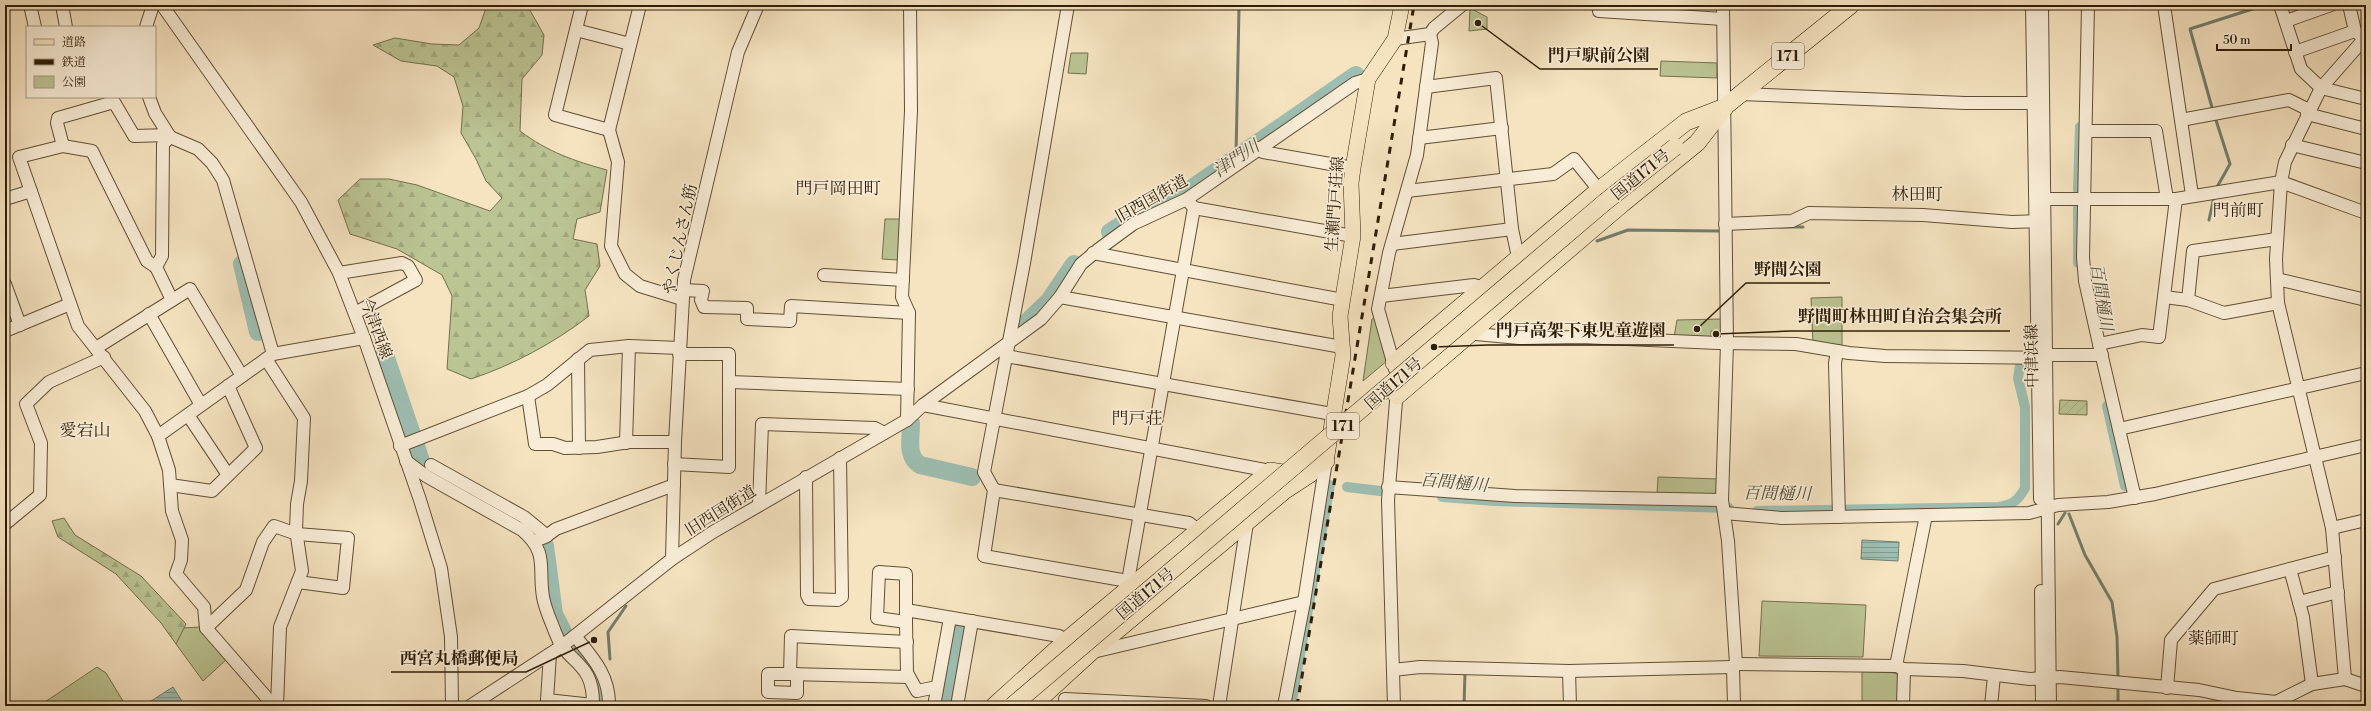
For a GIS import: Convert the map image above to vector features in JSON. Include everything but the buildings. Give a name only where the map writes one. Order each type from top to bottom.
[{"type":"highway","name":"国道171号","points":[[1012,706],[1605,202],[1851,5]]},
{"type":"highway","name":"171","points":[[1394,363],[1454,310],[1599,190],[1686,122],[1725,107]]},
{"type":"highway","name":"171","points":[[1397,396],[1622,204],[1697,143],[1725,107]]},
{"type":"highway","name":"171","points":[[994,706],[1130,584],[1199,531],[1233,502],[1280,479],[1326,461]]},
{"type":"highway","name":"171","points":[[1032,706],[1063,696],[1091,652],[1247,523],[1280,479]]},
{"type":"main road","name":"生瀬門戸荘線","points":[[1326,461],[1332,414],[1343,356],[1340,326],[1353,236],[1351,183],[1353,168],[1368,79],[1395,39],[1402,5]]},
{"type":"street","points":[[30,5],[35,26]]},
{"type":"street","points":[[62,5],[66,26]]},
{"type":"street","points":[[146,26],[153,5]]},
{"type":"street","name":"今津西線","points":[[162,5],[301,202],[339,273],[364,338],[409,442],[406,462],[441,568],[451,637],[452,706]]},
{"type":"street","points":[[582,5],[555,115],[609,130]]},
{"type":"street","points":[[640,5],[609,130],[618,162],[611,246],[626,274],[640,286],[682,294],[702,291],[701,300],[704,307],[747,308],[747,319],[790,321],[791,306],[909,313]]},
{"type":"street","name":"やくじんさん筋","points":[[672,559],[674,464],[682,294],[738,52],[758,5]]},
{"type":"street","points":[[907,420],[909,313],[902,297],[911,111],[910,5]]},
{"type":"street","points":[[1068,5],[1009,342],[984,472],[994,490],[984,556],[1130,584],[1139,516],[1183,270],[1190,203],[1353,236]]},
{"type":"street","points":[[1394,706],[1388,487],[1397,396],[1394,363],[1378,308],[1392,244],[1408,191],[1419,138],[1432,43],[1430,34],[1434,28],[1462,5]]},
{"type":"street","points":[[1598,5],[1599,11],[1634,9],[1723,18]]},
{"type":"street","points":[[1723,5],[1727,343],[1723,507],[1728,541],[1734,666],[1734,706]]},
{"type":"street","name":"中津浜線","points":[[2032,5],[2044,199],[2040,221]]},
{"type":"street","name":"中津浜線","points":[[2042,5],[2038,103],[2040,221],[2046,357],[2044,508],[2046,678],[2050,706]]},
{"type":"street","points":[[2088,5],[2083,257],[2085,281],[2098,352],[2120,429],[2135,498]]},
{"type":"street","points":[[2164,5],[2192,196]]},
{"type":"street","points":[[2280,5],[2301,69],[2321,88],[2366,99]]},
{"type":"street","points":[[2286,21],[2331,5]]},
{"type":"street","points":[[2345,679],[2332,528],[2278,303],[2276,239],[2281,182],[2285,162],[2292,145],[2321,88],[2366,39],[2355,31],[2349,5]]},
{"type":"street","points":[[576,30],[630,44]]},
{"type":"street","points":[[2295,52],[2355,31]]},
{"type":"street","points":[[1395,39],[1430,34]]},
{"type":"street","points":[[1426,87],[1496,78],[1509,179],[1512,229],[1518,257]]},
{"type":"street","name":"旧西国街道","points":[[470,706],[562,646],[672,559],[806,477],[907,420],[923,405],[1041,319],[1060,297],[1081,264],[1093,253],[1133,224],[1190,203],[1258,148],[1355,83],[1368,79]]},
{"type":"street","points":[[1741,94],[1959,103],[2038,103]]},
{"type":"street","points":[[149,98],[155,113],[170,136]]},
{"type":"street","points":[[2181,120],[2289,100],[2308,112],[2366,129]]},
{"type":"street","points":[[63,146],[57,123],[58,118],[114,102],[134,136],[170,136],[198,149],[212,163],[223,180],[270,356],[304,418],[297,534],[302,571],[280,627],[277,706]]},
{"type":"street","points":[[1419,138],[1502,128]]},
{"type":"street","points":[[1454,310],[1476,334],[1519,338],[1581,337],[1727,343],[1796,344],[1837,351],[1885,356],[2046,357],[2098,352],[2142,335],[2159,338],[2172,199],[2156,131],[2086,131]]},
{"type":"street","points":[[156,267],[162,256],[163,144],[170,136]]},
{"type":"street","points":[[2292,145],[2366,163]]},
{"type":"street","points":[[172,300],[156,267],[147,261],[92,151],[63,146],[19,157],[78,326],[146,411],[158,436],[169,470],[172,511],[182,540],[181,560],[176,574],[204,607],[206,628],[274,706]]},
{"type":"street","points":[[1258,148],[1263,152],[1270,154],[1353,168]]},
{"type":"street","points":[[1408,191],[1553,174],[1574,159],[1599,190]]},
{"type":"street","points":[[2044,199],[2172,199],[2281,182],[2366,213]]},
{"type":"street","points":[[5,200],[31,191]]},
{"type":"street","points":[[1725,224],[1792,221],[1809,213],[1923,215],[2012,222],[2040,221]]},
{"type":"street","points":[[1392,244],[1512,229]]},
{"type":"street","points":[[2188,300],[2193,251],[2276,239]]},
{"type":"street","points":[[1093,253],[1343,300]]},
{"type":"street","points":[[339,273],[402,263],[408,266],[416,280],[355,313]]},
{"type":"street","points":[[824,274],[903,280]]},
{"type":"street","points":[[2277,279],[2366,300]]},
{"type":"street","points":[[5,284],[20,325]]},
{"type":"street","points":[[1381,296],[1474,285],[1482,287]]},
{"type":"street","points":[[5,524],[40,495],[41,444],[26,404],[49,382],[100,352],[149,314],[190,289],[242,376]]},
{"type":"street","points":[[2164,296],[2188,300],[2224,313],[2278,303]]},
{"type":"street","points":[[1060,297],[1342,347]]},
{"type":"street","points":[[5,331],[70,304]]},
{"type":"street","points":[[149,314],[201,405]]},
{"type":"street","points":[[158,436],[270,356],[364,338]]},
{"type":"street","points":[[626,443],[629,346]]},
{"type":"street","points":[[409,442],[528,396],[547,386],[590,350],[629,346],[729,354],[729,467],[674,464]]},
{"type":"street","points":[[1837,351],[1835,363],[1839,513]]},
{"type":"street","points":[[1006,356],[1332,414]]},
{"type":"street","points":[[578,359],[578,448]]},
{"type":"street","points":[[2120,429],[2366,373]]},
{"type":"street","points":[[730,382],[908,388]]},
{"type":"street","points":[[170,485],[212,491],[256,448],[228,386]]},
{"type":"street","points":[[528,396],[535,444],[553,444],[565,448],[578,448],[626,443],[675,442]]},
{"type":"street","points":[[923,405],[1151,450],[1280,479]]},
{"type":"street","points":[[188,414],[228,475]]},
{"type":"street","points":[[759,505],[762,424],[875,428],[884,433]]},
{"type":"street","points":[[1388,487],[1606,502],[1640,502],[1723,507],[1782,518],[1839,513],[1926,515],[2029,513],[2044,508],[2135,498],[2366,444]]},
{"type":"street","points":[[806,477],[807,595],[809,599],[838,600],[842,598],[840,458]]},
{"type":"street","points":[[1284,706],[1304,602],[1326,461]]},
{"type":"street","points":[[406,462],[426,476],[522,530],[541,539]]},
{"type":"street","points":[[431,465],[524,517],[541,539],[543,597],[555,634],[562,646],[588,673],[593,686],[594,705],[547,700],[550,654]]},
{"type":"street","points":[[541,539],[556,529],[674,485]]},
{"type":"street","points":[[994,490],[1139,516],[1189,523],[1199,531]]},
{"type":"street","points":[[1219,706],[1247,523],[1233,502]]},
{"type":"street","points":[[1903,706],[1900,668],[1926,515]]},
{"type":"street","points":[[2332,528],[2366,520]]},
{"type":"street","points":[[206,628],[246,590],[263,542],[274,526],[297,534],[348,538],[343,588],[298,582]]},
{"type":"street","points":[[2168,688],[2171,640],[2214,589],[2335,557]]},
{"type":"street","points":[[2290,569],[2299,602],[2312,684]]},
{"type":"street","points":[[2299,602],[2338,592]]},
{"type":"street","points":[[1091,652],[1304,602]]},
{"type":"street","points":[[937,687],[917,691],[907,673],[906,616],[961,620],[1059,636],[1067,640]]},
{"type":"street","points":[[934,706],[937,687],[961,620]]},
{"type":"street","points":[[957,706],[961,620]]},
{"type":"street","points":[[574,636],[600,668],[605,677],[609,706]]},
{"type":"street","points":[[907,642],[792,636],[794,674],[909,677]]},
{"type":"street","points":[[1393,670],[1420,668],[1569,671],[1734,666],[1900,668],[2199,690],[2237,698],[2278,704],[2312,684],[2345,679],[2366,686]]},
{"type":"street","points":[[1569,671],[1570,706]]},
{"type":"street","points":[[1991,706],[1994,676]]},
{"type":"street","name":"中津浜線","points":[[2042,706],[2046,678]]},
{"type":"street","points":[[1063,696],[1206,706]]},
{"type":"green space","points":[[487,5],[527,5],[544,35],[542,55],[522,79],[520,131],[541,145],[562,155],[607,170],[600,212],[577,219],[573,239],[597,244],[600,266],[585,290],[589,316],[562,335],[533,352],[502,367],[471,379],[447,369],[452,296],[442,275],[397,249],[350,234],[338,200],[360,179],[389,179],[417,185],[490,211],[502,198],[486,181],[476,159],[461,133],[463,106],[454,77],[437,66],[401,61],[373,45],[395,38],[432,44],[459,45],[479,28]]},
{"type":"green space","points":[[1470,8],[1487,17],[1487,29],[1469,31]]},
{"type":"green space","points":[[1071,53],[1088,53],[1086,74],[1068,73]]},
{"type":"green space","points":[[1661,61],[1717,63],[1717,78],[1660,76]]},
{"type":"green space","points":[[885,219],[900,219],[898,260],[882,259]]},
{"type":"green space","points":[[1842,297],[1842,348],[1813,343],[1811,298]]},
{"type":"green space","points":[[1376,317],[1388,360],[1363,381],[1372,319]]},
{"type":"green space","points":[[1721,319],[1721,331],[1711,331],[1711,339],[1674,337],[1677,320]]},
{"type":"green space","points":[[2060,400],[2087,401],[2087,415],[2059,414]]},
{"type":"green space","points":[[1658,477],[1719,479],[1718,491],[1712,495],[1657,493]]},
{"type":"green space","points":[[64,518],[75,535],[141,576],[186,624],[176,644],[161,623],[116,574],[58,537],[52,521]]},
{"type":"green space","points":[[1762,601],[1866,605],[1863,657],[1759,656]]},
{"type":"green space","points":[[199,627],[227,659],[203,681],[176,644],[183,628]]},
{"type":"green space","points":[[97,667],[106,673],[126,706],[39,706]]},
{"type":"green space","points":[[1862,671],[1895,673],[1899,676],[1898,706],[1862,706]]},
{"type":"water","points":[[1862,540],[1899,542],[1898,561],[1861,559]]},
{"type":"water","points":[[173,687],[185,706],[143,706]]},
{"type":"waterway","points":[[2213,111],[2190,29],[2265,5]]},
{"type":"waterway","points":[[1236,156],[1239,8]]},
{"type":"waterway","name":"津門川","points":[[1110,232],[1138,214],[1185,193],[1356,75]]},
{"type":"waterway","points":[[2215,117],[2230,164],[2217,187]]},
{"type":"waterway","name":"百間樋川","points":[[2078,190],[2080,127]]},
{"type":"waterway","points":[[2209,220],[2214,197]]},
{"type":"waterway","name":"百間樋川","points":[[2078,204],[2078,263]]},
{"type":"waterway","points":[[1780,227],[1803,227]]},
{"type":"waterway","points":[[1597,241],[1628,230],[1719,231]]},
{"type":"waterway","points":[[242,264],[258,332]]},
{"type":"waterway","name":"津門川","points":[[1025,324],[1049,301],[1074,264]]},
{"type":"waterway","points":[[384,352],[422,464],[428,472],[444,481]]},
{"type":"waterway","name":"百間樋川","points":[[1757,511],[1999,507],[2012,503],[2020,496],[2025,488],[2025,407],[2018,378],[2020,366]]},
{"type":"waterway","points":[[2107,406],[2125,486]]},
{"type":"waterway","name":"津門川","points":[[911,423],[910,447],[916,462],[920,465],[972,477]]},
{"type":"waterway","name":"百間樋川","points":[[1291,706],[1330,485]]},
{"type":"waterway","name":"百間樋川","points":[[1347,487],[1380,491]]},
{"type":"waterway","points":[[472,496],[534,532],[545,546],[554,614],[563,632]]},
{"type":"waterway","name":"百間樋川","points":[[1442,497],[1495,501],[1729,508]]},
{"type":"waterway","points":[[2058,524],[2065,513]]},
{"type":"waterway","points":[[2069,514],[2085,555],[2112,602],[2117,637],[2118,677]]},
{"type":"waterway","points":[[610,659],[608,632],[626,606]]},
{"type":"waterway","name":"津門川","points":[[945,706],[960,623]]},
{"type":"waterway","points":[[579,651],[596,673],[602,706]]},
{"type":"waterway","points":[[1464,706],[1465,672]]},
{"type":"waterway","points":[[2118,689],[2118,706]]},
{"type":"railway","points":[[1297,706],[1414,5]]},
{"type":"place","name":"門戸駅前公園","points":[[1478,23]]},
{"type":"place","name":"野間公園","points":[[1697,329]]},
{"type":"place","name":"野間町林田町自治会集会所","points":[[1716,334]]},
{"type":"place","name":"門戸高架下東児童遊園","points":[[1434,347]]},
{"type":"place","name":"西宮丸橋郵便局","points":[[594,640]]},
{"type":"district","name":"門戸岡田町","points":[[838,188]]},
{"type":"district","name":"林田町","points":[[1917,194]]},
{"type":"district","name":"門前町","points":[[2238,210]]},
{"type":"district","name":"門戸荘","points":[[1137,418]]},
{"type":"district","name":"愛宕山","points":[[85,430]]},
{"type":"district","name":"薬師町","points":[[2213,638]]}]
